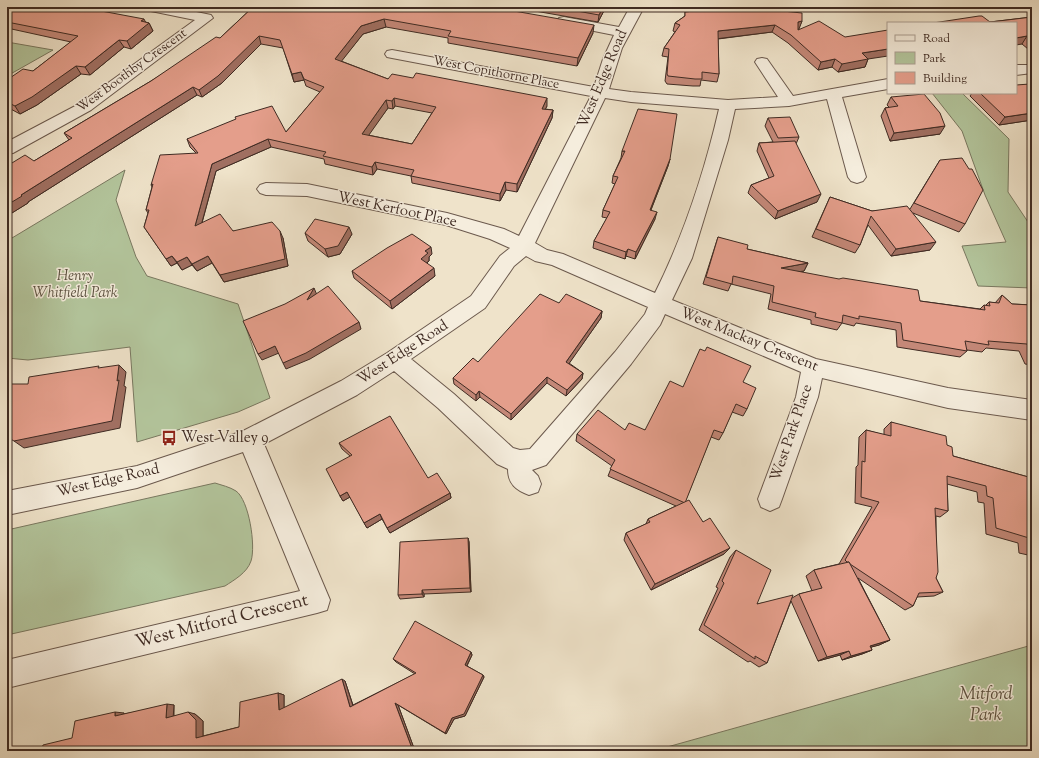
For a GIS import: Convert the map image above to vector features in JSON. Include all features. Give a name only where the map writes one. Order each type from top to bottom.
[{"type":"street","name":"West Boothby Crescent","points":[[7,149],[84,107],[206,18],[150,7]]},
{"type":"street","name":"West Edge Road","points":[[7,503],[137,477],[250,439],[350,388],[478,302],[507,261],[524,246],[600,93],[603,80],[622,32],[636,7]]},
{"type":"street","points":[[549,18],[622,32]]},
{"type":"street","name":"West Copithorne Place","points":[[392,54],[600,93]]},
{"type":"street","points":[[762,62],[789,101]]},
{"type":"street","points":[[1017,70],[1032,69]]},
{"type":"street","points":[[600,93],[669,102],[728,105],[789,101],[887,84]]},
{"type":"street","points":[[833,94],[857,177]]},
{"type":"street","points":[[395,359],[446,401],[505,456],[512,460],[520,461],[530,460],[538,456],[623,358],[654,319],[682,258],[720,140],[728,105]]},
{"type":"street","name":"West Kerfoot Place","points":[[266,189],[307,190],[447,219],[497,234],[524,246]]},
{"type":"street","name":"West Mackay Crescent","points":[[524,246],[542,256],[556,259],[813,367],[948,398],[1032,410]]},
{"type":"street","name":"West Park Place","points":[[770,499],[807,397],[813,367]]},
{"type":"street","name":"West Mitford Crescent","points":[[7,674],[317,600],[250,439]]},
{"type":"street","points":[[520,461],[520,477],[529,484]]},
{"type":"green space","points":[[7,42],[53,50],[7,76]]},
{"type":"green space","points":[[933,94],[963,94],[1009,139],[1008,192],[1032,228],[1032,288],[978,286],[962,246],[1006,242],[985,195],[962,131]]},
{"type":"green space","name":"Henry Whitfield Park","points":[[125,170],[116,200],[136,257],[147,276],[238,304],[270,398],[238,412],[137,442],[130,347],[28,360],[7,358],[7,241]]},
{"type":"green space","points":[[215,483],[236,491],[241,496],[248,513],[253,545],[251,561],[247,569],[236,579],[225,586],[7,635],[7,530]]},
{"type":"green space","name":"Mitford Park","points":[[1032,645],[1032,751],[654,751],[660,749]]},
{"type":"building","points":[[7,7],[80,7],[144,19],[141,21],[149,23],[127,41],[119,40],[85,67],[76,66],[32,97],[15,106],[7,102],[7,80],[23,69],[33,71],[78,36],[7,22]]},
{"type":"building","points":[[253,7],[491,7],[594,25],[578,58],[448,36],[451,31],[384,19],[361,26],[335,59],[388,79],[392,74],[413,78],[416,73],[547,98],[542,109],[553,110],[517,184],[505,182],[500,194],[411,176],[414,170],[375,162],[372,167],[323,156],[326,152],[268,139],[212,164],[195,226],[220,214],[233,231],[272,222],[280,231],[285,259],[220,275],[208,256],[192,264],[187,257],[177,262],[172,256],[166,259],[144,227],[149,210],[146,210],[153,184],[151,185],[160,155],[198,153],[187,139],[236,119],[235,117],[272,106],[286,132],[324,87],[304,79],[301,72],[292,74],[280,40],[259,36],[218,76],[199,90],[193,87],[7,205],[7,166],[25,155],[34,161],[72,138],[64,133],[151,81],[216,37],[220,38]],"holes":[[[394,98],[436,107],[412,144],[362,134],[386,100],[392,101]]]},
{"type":"building","points":[[555,7],[603,7],[599,15]]},
{"type":"building","points":[[744,7],[802,13],[802,21],[798,22],[798,30],[819,21],[845,37],[887,30],[887,49],[862,53],[868,59],[842,64],[835,59],[821,62],[791,35],[775,25],[718,31],[719,74],[702,72],[702,79],[668,76],[669,49],[664,48],[680,25],[675,23],[685,16],[685,12]]},
{"type":"building","points":[[982,16],[990,22],[940,22]]},
{"type":"building","points":[[1032,17],[1032,40],[1027,36],[1017,38],[1017,22],[990,22]]},
{"type":"building","points":[[1030,84],[1032,86],[1032,113],[1005,117],[981,94],[1017,94],[1017,85]]},
{"type":"building","points":[[924,94],[940,113],[945,126],[894,133],[885,108],[898,106],[891,97]]},
{"type":"building","points":[[638,109],[677,114],[670,159],[650,210],[657,212],[636,252],[628,249],[626,252],[594,241],[610,212],[603,210],[618,177],[613,176],[625,151],[622,151]]},
{"type":"building","points":[[790,117],[799,137],[778,138],[768,118]]},
{"type":"building","points":[[795,141],[821,194],[778,211],[751,185],[774,176],[759,143]]},
{"type":"building","points":[[962,158],[969,169],[972,169],[983,190],[965,224],[914,203],[940,160]]},
{"type":"building","points":[[830,197],[872,211],[907,206],[936,242],[896,249],[871,216],[860,245],[816,229]]},
{"type":"building","points":[[315,219],[349,227],[338,246],[325,249],[305,233]]},
{"type":"building","points":[[412,234],[431,247],[425,251],[428,253],[421,259],[434,268],[390,301],[352,271],[387,248]]},
{"type":"building","points":[[718,237],[748,245],[747,249],[808,263],[781,268],[839,279],[843,278],[918,290],[920,301],[985,310],[984,305],[990,306],[989,302],[999,303],[1002,295],[1012,304],[1032,305],[1032,356],[1027,344],[988,341],[989,345],[965,341],[967,351],[903,340],[901,323],[859,316],[859,319],[843,315],[842,323],[815,317],[816,313],[772,302],[774,286],[733,276],[732,284],[706,277]]},
{"type":"building","points":[[328,286],[359,322],[306,353],[283,363],[275,346],[258,354],[243,321],[285,304],[314,288],[307,300]]},
{"type":"building","points":[[540,294],[559,303],[566,294],[602,311],[566,362],[583,373],[567,390],[547,377],[511,414],[479,391],[476,395],[453,378],[473,358],[478,362]]},
{"type":"building","points":[[707,347],[751,366],[743,382],[756,388],[747,409],[736,404],[723,433],[714,430],[685,503],[610,469],[615,460],[577,434],[598,410],[625,430],[629,423],[645,430],[670,381],[683,387],[700,349],[705,351]]},
{"type":"building","points":[[119,365],[117,381],[119,380],[112,421],[14,441],[7,437],[7,384],[28,384],[29,377],[99,366],[98,368]]},
{"type":"building","points":[[390,416],[428,478],[437,473],[450,493],[387,528],[380,514],[364,523],[347,492],[340,496],[326,469],[352,455],[339,443]]},
{"type":"building","points":[[891,422],[946,436],[947,445],[952,447],[953,456],[1032,478],[1032,549],[1030,548],[1029,538],[996,528],[993,498],[987,496],[986,486],[947,476],[948,511],[935,508],[938,572],[936,578],[943,592],[919,593],[913,606],[847,562],[845,560],[879,502],[861,497],[862,461],[865,462],[866,430],[891,436]]},
{"type":"building","points":[[689,500],[703,522],[710,518],[730,548],[655,584],[626,533],[650,522],[648,519]]},
{"type":"building","points":[[468,538],[470,588],[422,590],[422,594],[398,595],[400,542]]},
{"type":"building","points":[[736,550],[771,570],[757,604],[793,595],[767,663],[755,656],[755,659],[704,625],[724,583],[722,581]]},
{"type":"building","points":[[849,562],[890,640],[870,646],[872,650],[851,656],[849,651],[827,657],[799,594],[822,588],[814,570]]},
{"type":"building","points":[[415,621],[471,652],[465,665],[483,675],[464,714],[452,718],[445,733],[395,703],[413,751],[39,751],[43,745],[72,738],[75,721],[115,712],[115,716],[167,704],[166,718],[188,712],[196,720],[196,738],[239,727],[240,702],[278,693],[279,710],[342,679],[350,707],[416,673],[393,659]]},
{"type":"place","name":"West Valley 9","points":[[169,438]]}]
